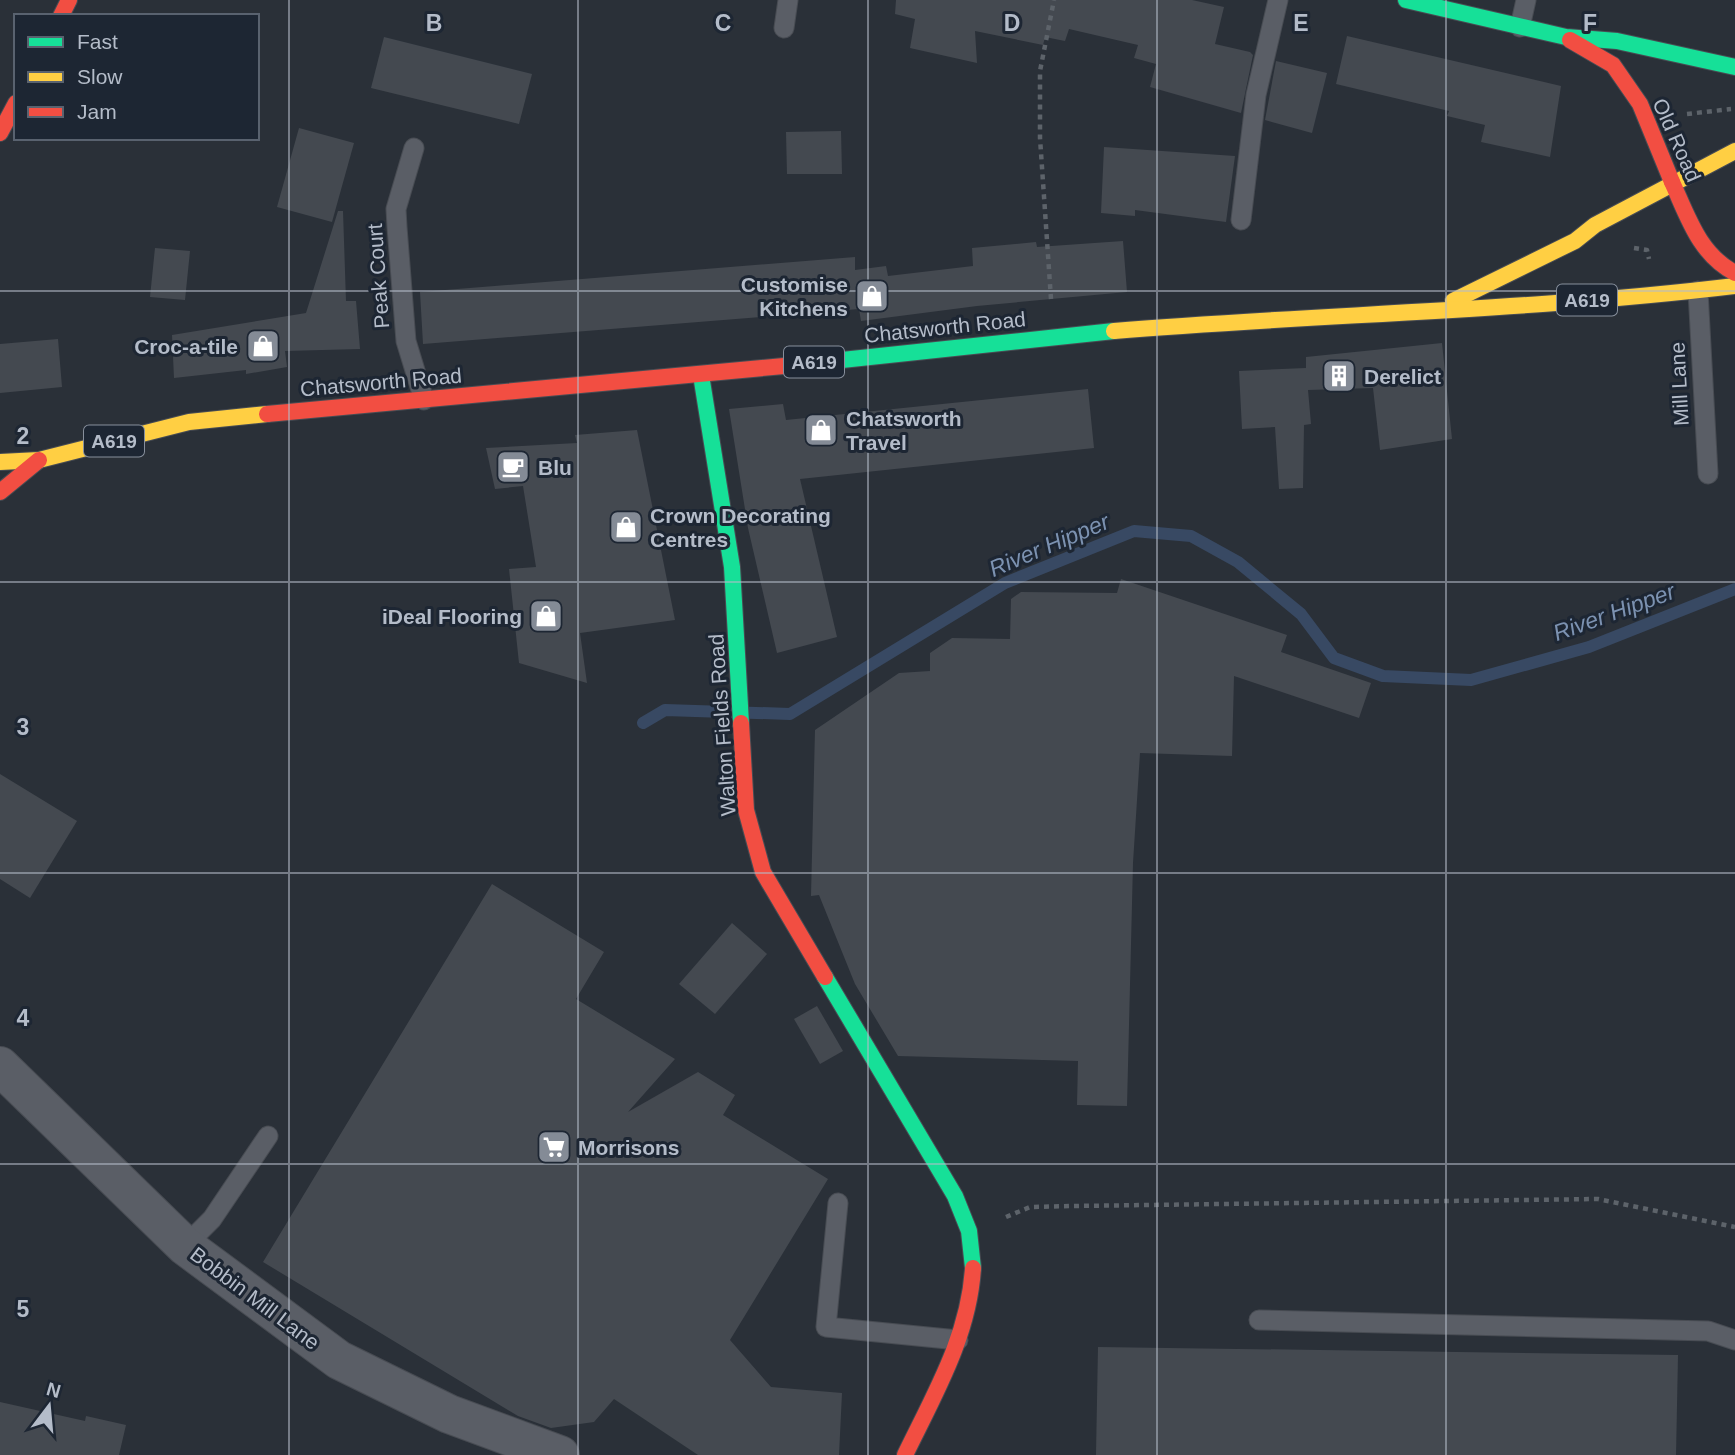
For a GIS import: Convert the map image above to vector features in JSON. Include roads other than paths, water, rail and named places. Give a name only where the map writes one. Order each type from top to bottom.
[{"type":"main road","name":"Old Road","points":[[1406,0],[1451,5],[1520,27],[1566,37],[1617,41],[1735,67]]},
{"type":"main road","name":"Old Road","points":[[1566,37],[1612,65],[1640,104],[1672,182],[1705,249],[1724,269],[1735,274]]},
{"type":"main road","points":[[0,133],[14,107]]},
{"type":"main road","name":"A619","points":[[1439,309],[1575,242],[1595,225],[1735,151]]},
{"type":"main road","name":"Chatsworth Road","points":[[0,462],[39,460],[189,422],[383,401],[424,400],[701,375],[1055,336],[1257,319],[1698,291],[1735,286]]},
{"type":"main road","name":"Walton Fields Road","points":[[701,375],[732,567],[746,810],[764,872],[955,1196],[969,1232],[972,1287],[958,1340],[905,1455]]},
{"type":"main road","name":"Chatsworth Road","points":[[0,492],[39,460]]},
{"type":"street","name":"Bobbin Mill Lane","points":[[0,1066],[185,1246],[339,1360],[449,1414],[560,1455]]},
{"type":"lane","points":[[784,28],[788,0]]},
{"type":"lane","points":[[1241,220],[1256,96],[1278,0]]},
{"type":"lane","points":[[1520,27],[1526,0]]},
{"type":"lane","name":"Peak Court","points":[[414,148],[396,209],[406,341],[424,400]]},
{"type":"lane","name":"Mill Lane","points":[[1698,291],[1707,474]]},
{"type":"lane","points":[[185,1246],[212,1219],[268,1136]]},
{"type":"lane","points":[[838,1203],[826,1327],[958,1340]]},
{"type":"lane","points":[[1258,1320],[1708,1331],[1735,1340]]},
{"type":"waterway","name":"River Hipper","points":[[643,723],[665,710],[790,714],[1005,583],[1134,531],[1191,536],[1238,562],[1301,614],[1334,658],[1383,676],[1471,680],[1589,647],[1735,589]]},
{"type":"place","name":"Customise Kitchens","points":[[872,296]]},
{"type":"place","name":"Croc-a-tile","points":[[263,346]]},
{"type":"place","name":"Derelict","points":[[1339,376]]},
{"type":"place","name":"Chatsworth Travel","points":[[821,430]]},
{"type":"place","name":"Blu","points":[[513,467]]},
{"type":"place","name":"Crown Decorating Centres","points":[[626,527]]},
{"type":"place","name":"iDeal Flooring","points":[[546,616]]},
{"type":"place","name":"Morrisons","points":[[554,1147]]}]
